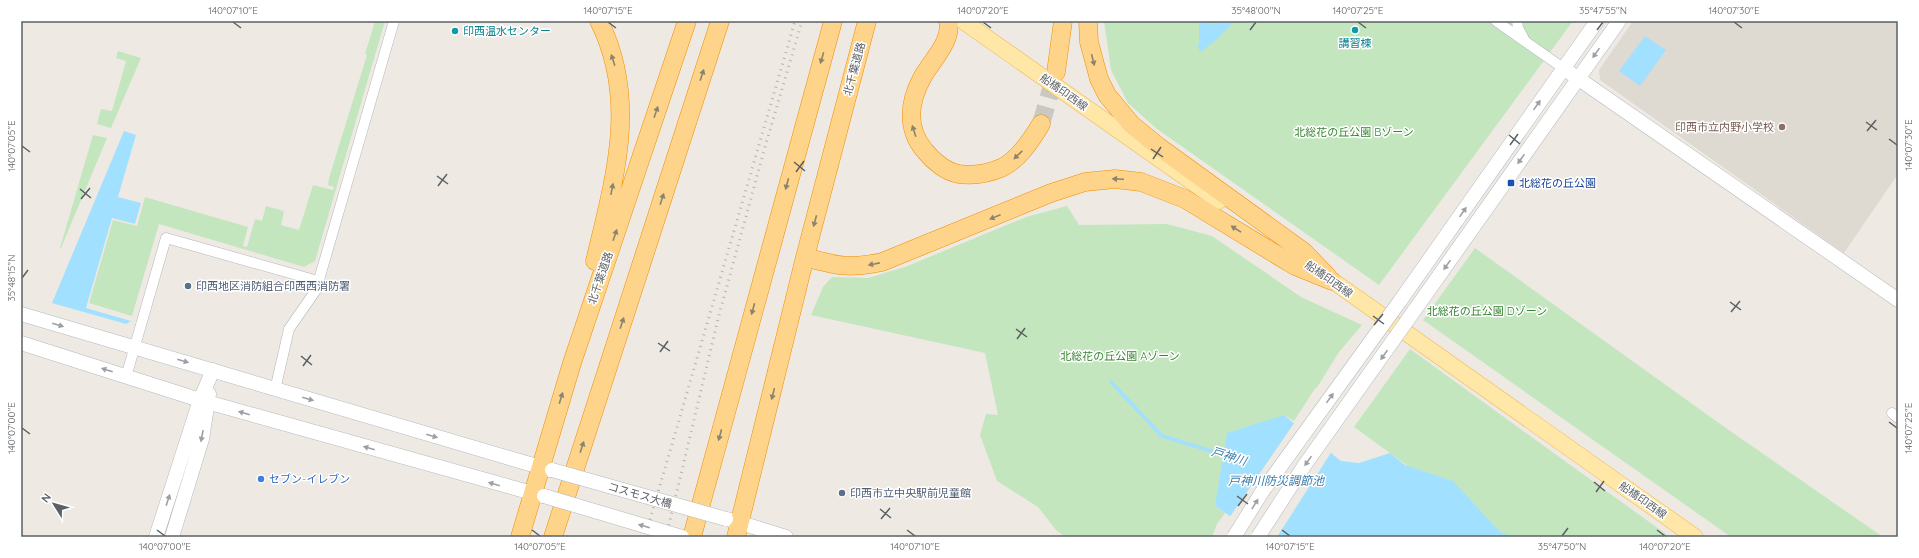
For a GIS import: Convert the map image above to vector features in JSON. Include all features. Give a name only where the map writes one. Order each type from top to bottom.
[{"type":"highway","points":[[572,363],[612,190],[620,140],[622,104],[616,70],[599,21]]},
{"type":"highway","name":"北千葉道路","points":[[520,537],[538,495],[572,363],[687,21]]},
{"type":"highway","points":[[553,537],[720,21]]},
{"type":"highway","points":[[692,537],[805,117],[833,21]]},
{"type":"highway","name":"北千葉道路","points":[[734,526],[805,257],[832,162],[834,142],[867,21]]},
{"type":"highway","points":[[832,162],[843,141],[877,21]]},
{"type":"highway","points":[[948,21],[949,25],[945,42],[922,77],[915,95],[911,114],[912,130],[919,144],[931,159],[943,168],[957,173],[973,175],[988,173],[1004,167],[1027,146],[1041,124]]},
{"type":"highway","points":[[1056,72],[1063,21]]},
{"type":"highway","points":[[1088,21],[1089,42],[1099,79],[1107,95],[1131,124],[1159,147],[1304,252],[1332,281]]},
{"type":"highway","points":[[805,257],[839,267],[860,266],[882,262],[1051,193],[1085,182],[1115,179],[1141,182],[1174,194],[1212,214],[1294,266],[1332,281]]},
{"type":"main road","name":"船橋印西線","points":[[963,21],[1695,537]]},
{"type":"street","points":[[275,390],[289,329],[310,299],[318,281],[394,21]]},
{"type":"street","points":[[1496,21],[1898,300]]},
{"type":"street","points":[[1516,21],[1526,43]]},
{"type":"street","points":[[1234,537],[1262,492],[1400,301],[1597,21]]},
{"type":"street","points":[[1258,537],[1283,497],[1619,21]]},
{"type":"street","points":[[126,376],[166,238],[318,281]]},
{"type":"street","name":"コスモス大橋","points":[[21,314],[213,370],[275,390],[546,468],[734,526],[786,537]]},
{"type":"street","points":[[21,343],[204,401],[682,537]]},
{"type":"street","points":[[156,537],[204,401],[213,370]]},
{"type":"street","points":[[172,537],[202,439],[204,401]]},
{"type":"street","points":[[1898,412],[1892,413],[1898,418]]},
{"type":"shaded area","name":"印西市立内野小学校","points":[[1633,21],[1898,21],[1898,174],[1844,253],[1600,80],[1599,70]]},
{"type":"green space","points":[[375,21],[385,21],[315,261],[304,267],[159,224],[132,316],[89,303],[113,220],[137,226],[145,197],[248,227],[243,246],[247,247],[255,219],[262,221],[266,206],[284,211],[281,225],[299,230],[313,185],[333,190],[334,187],[328,185],[329,178],[367,55],[365,54]]},
{"type":"green space","name":"北総花の丘公園 Bゾーン","points":[[1104,21],[1573,21],[1379,285],[1157,129],[1128,103],[1111,70]]},
{"type":"green space","points":[[118,51],[141,58],[111,128],[97,124],[101,109],[112,111],[126,61],[116,58]]},
{"type":"green space","points":[[93,135],[107,138],[60,248]]},
{"type":"green space","name":"北総花の丘公園 Aゾーン","points":[[1067,206],[1079,225],[1167,224],[1212,236],[1301,297],[1362,325],[1339,352],[1294,421],[1284,415],[1215,506],[1225,513],[1217,524],[1212,537],[1065,537],[1056,530],[1038,507],[997,481],[980,435],[986,414],[998,415],[985,353],[811,315],[823,287],[832,277],[868,278],[905,267],[1026,217]]},
{"type":"green space","name":"北総花の丘公園 Dゾーン","points":[[1475,248],[1723,426],[1883,537],[1731,537],[1423,320]]},
{"type":"green space","points":[[1410,349],[1670,537],[1511,537],[1499,532],[1354,427]]},
{"type":"water","points":[[1199,21],[1209,21],[1213,25],[1218,21],[1235,21],[1216,40],[1200,52],[1197,45],[1199,44]]},
{"type":"water","points":[[1645,36],[1666,50],[1640,86],[1619,71]]},
{"type":"water","points":[[124,131],[136,135],[118,197],[141,203],[135,224],[112,218],[86,308],[131,321],[126,324],[52,303]]},
{"type":"water","name":"戸神川防災調節池","points":[[1284,415],[1341,461],[1359,463],[1390,453],[1405,465],[1453,481],[1499,531],[1513,537],[1261,537],[1215,506],[1227,433]]},
{"type":"pier","points":[[1295,422],[1332,451],[1277,537],[1257,537],[1229,518]]},
{"type":"waterway","name":"戸神川","points":[[1111,382],[1162,436],[1228,456]]},
{"type":"tunnel","points":[[1041,124],[1056,72]]},
{"type":"railway","points":[[645,537],[795,21]]},
{"type":"railway","points":[[666,537],[718,319],[765,147],[802,21]]},
{"type":"place","name":"講習棟","points":[[1355,30]]},
{"type":"place","name":"印西温水センター","points":[[455,31]]},
{"type":"place","name":"印西市立内野小学校","points":[[1782,127]]},
{"type":"place","name":"北総花の丘公園","points":[[1511,183]]},
{"type":"place","name":"印西地区消防組合印西西消防署","points":[[188,286]]},
{"type":"place","name":"セブン-イレブン","points":[[261,479]]},
{"type":"place","name":"印西市立中央駅前児童館","points":[[842,493]]}]
